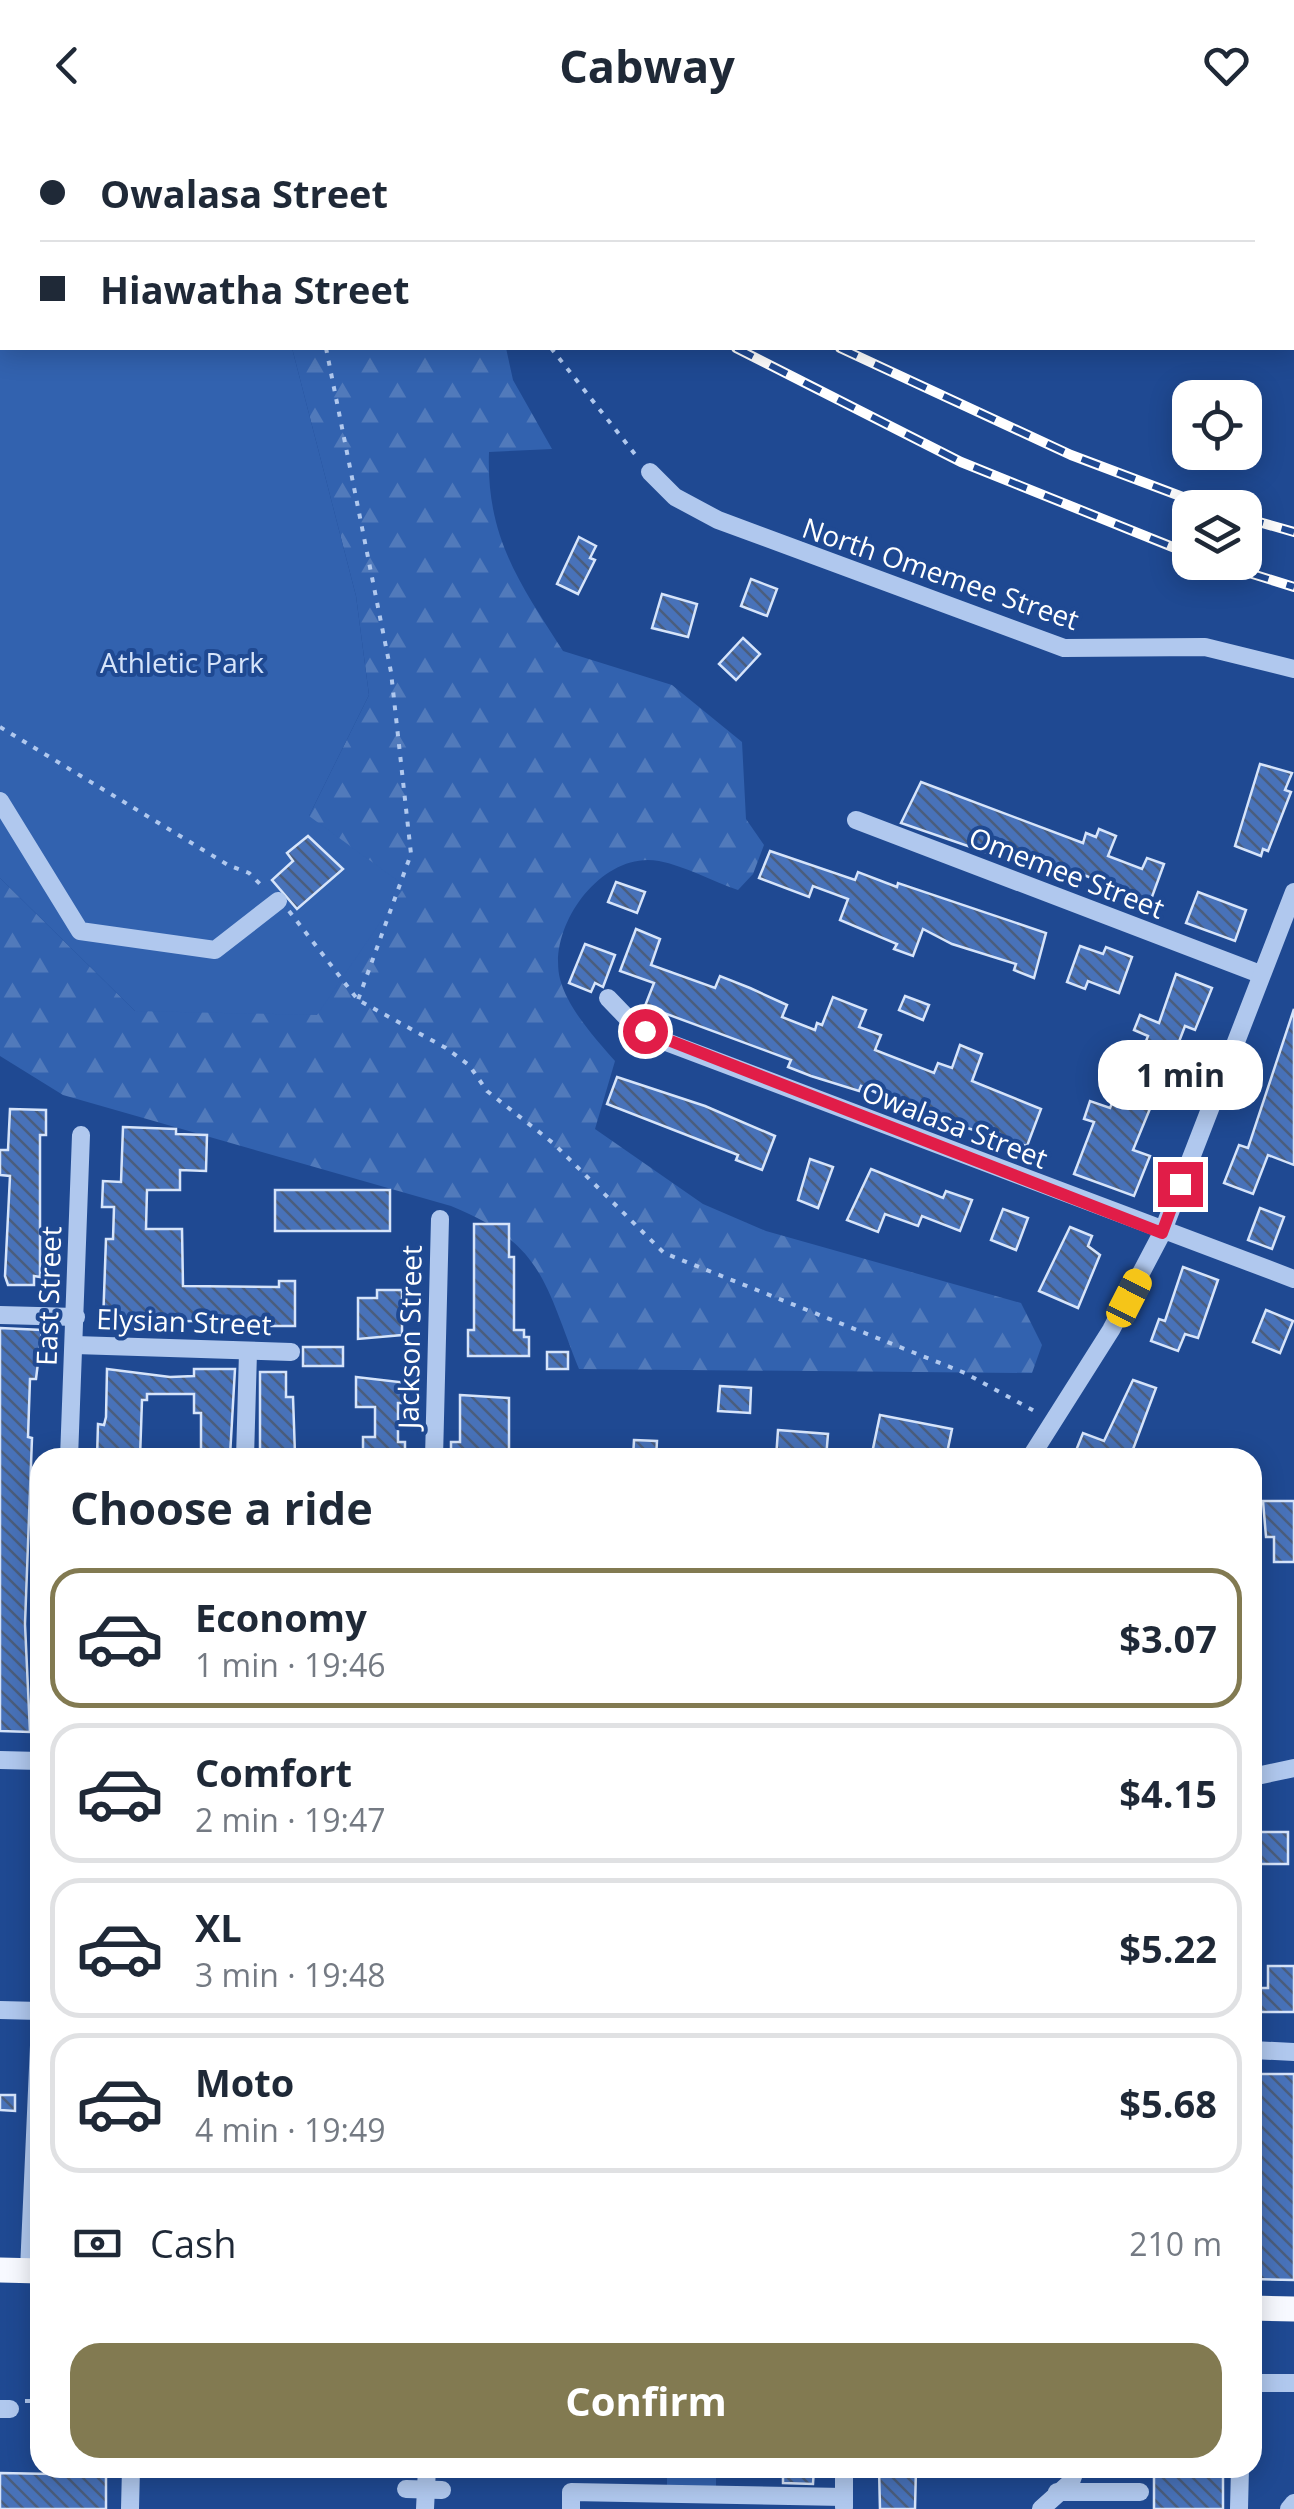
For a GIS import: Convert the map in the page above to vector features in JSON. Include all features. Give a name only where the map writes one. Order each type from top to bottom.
[{"type":"main road","points":[[0,2270],[30,2270]]},
{"type":"main road","points":[[1262,2308],[1294,2309]]},
{"type":"street","name":"North Omemee Street","points":[[650,472],[675,498],[718,520],[1034,640],[1094,651],[1205,647],[1294,669]]},
{"type":"street","points":[[0,801],[80,931],[215,950],[278,901]]},
{"type":"street","name":"Omemee Street","points":[[856,820],[1260,974]]},
{"type":"street","points":[[1036,1448],[1111,1330],[1162,1233],[1294,894]]},
{"type":"street","name":"Owalasa Street","points":[[608,998],[634,1025],[669,1043],[1162,1233],[1294,1279]]},
{"type":"street","name":"East Street","points":[[70,1448],[81,1135]]},
{"type":"street","name":"Jackson Street","points":[[434,1448],[440,1219]]},
{"type":"street","name":"Elysian Street","points":[[0,1315],[76,1317]]},
{"type":"street","name":"Elysian Street","points":[[75,1345],[291,1352]]},
{"type":"street","points":[[245,1448],[248,1352]]},
{"type":"street","points":[[0,1760],[30,1762]]},
{"type":"street","points":[[1262,1775],[1294,1768]]},
{"type":"street","points":[[0,2010],[30,2010]]},
{"type":"street","points":[[1262,2050],[1294,2052]]},
{"type":"street","points":[[1262,2383],[1294,2383]]},
{"type":"street","points":[[130,2509],[131,2478]]},
{"type":"street","points":[[426,2509],[434,2490],[430,2478]]},
{"type":"street","points":[[1041,2509],[1074,2478]]},
{"type":"street","points":[[1239,2509],[1240,2478]]},
{"type":"street","points":[[406,2489],[434,2490]]},
{"type":"street","points":[[570,2509],[571,2492],[844,2503]]},
{"type":"street","points":[[1057,2492],[1140,2492]]},
{"type":"path","points":[[326,350],[391,672],[412,854],[358,1000]]},
{"type":"path","points":[[554,350],[650,472]]},
{"type":"path","points":[[0,727],[228,865],[249,873],[278,901],[358,1000],[469,1065],[486,1092],[553,1143],[664,1253],[965,1373],[1040,1414]]},
{"type":"green space","name":"Athletic Park","points":[[0,350],[293,350],[356,596],[369,695],[309,816],[405,886],[317,1015],[135,1011],[0,878]]},
{"type":"green space","points":[[293,350],[506,350],[513,380],[552,449],[489,452],[493,509],[519,580],[563,651],[672,685],[742,742],[746,819],[764,845],[753,874],[738,890],[659,861],[638,861],[618,867],[599,880],[571,915],[558,958],[560,979],[583,1023],[615,1061],[595,1129],[703,1204],[766,1231],[1021,1303],[1042,1345],[1032,1373],[579,1369],[537,1270],[523,1251],[482,1220],[451,1206],[63,1095],[0,1056],[0,878],[135,1011],[309,816],[369,695],[356,596]]},
{"type":"green space","points":[[667,2478],[716,2478],[716,2495],[667,2493]]},
{"type":"building","points":[[579,537],[596,546],[590,558],[595,560],[578,594],[557,584]]},
{"type":"building","points":[[751,579],[777,589],[767,616],[741,606]]},
{"type":"building","points":[[662,594],[697,604],[688,637],[652,628]]},
{"type":"building","points":[[743,638],[760,654],[736,680],[719,664]]},
{"type":"building","points":[[1260,764],[1292,773],[1285,790],[1291,792],[1268,851],[1263,849],[1261,856],[1235,846]]},
{"type":"building","points":[[921,782],[1083,843],[1086,833],[1096,837],[1099,829],[1116,836],[1108,856],[1142,869],[1147,858],[1164,864],[1149,905],[1131,899],[1133,894],[1019,850],[1014,862],[901,823]]},
{"type":"building","points":[[308,836],[343,869],[297,909],[272,880],[293,861],[287,853]]},
{"type":"building","points":[[770,851],[855,880],[858,872],[897,887],[898,883],[1046,933],[1034,978],[1014,970],[1016,964],[952,944],[923,929],[913,956],[894,949],[897,944],[840,920],[848,899],[813,886],[809,897],[759,878]]},
{"type":"building","points":[[616,882],[645,892],[637,913],[608,902]]},
{"type":"building","points":[[1198,892],[1246,910],[1235,941],[1186,923]]},
{"type":"building","points":[[636,929],[660,939],[651,965],[715,988],[720,976],[787,1005],[782,1017],[815,1030],[817,1023],[822,1025],[833,997],[866,1010],[859,1027],[881,1035],[875,1050],[934,1073],[938,1063],[952,1068],[960,1045],[982,1054],[972,1081],[1041,1109],[1027,1146],[937,1119],[861,1086],[859,1091],[811,1076],[788,1067],[791,1060],[645,1006],[654,983],[620,971]]},
{"type":"building","points":[[585,944],[615,955],[603,987],[595,983],[591,992],[569,983]]},
{"type":"building","points":[[1080,946],[1103,954],[1106,947],[1132,957],[1119,993],[1088,981],[1085,989],[1067,982]]},
{"type":"building","points":[[1176,974],[1212,988],[1195,1030],[1185,1026],[1177,1047],[1166,1043],[1154,1074],[1163,1077],[1133,1150],[1150,1156],[1134,1196],[1074,1174],[1094,1122],[1084,1119],[1090,1101],[1110,1108],[1122,1080],[1114,1077],[1120,1061],[1136,1067],[1148,1036],[1134,1030],[1140,1015],[1159,1023]]},
{"type":"building","points":[[905,996],[929,1005],[923,1020],[899,1010]]},
{"type":"building","points":[[1294,1009],[1294,1165],[1268,1155],[1253,1194],[1224,1183],[1239,1145],[1248,1148]]},
{"type":"building","points":[[617,1077],[705,1106],[775,1136],[762,1170],[736,1160],[738,1155],[607,1104]]},
{"type":"building","points":[[10,1109],[46,1110],[46,1135],[40,1135],[40,1277],[34,1276],[34,1285],[8,1285],[5,1276],[10,1176],[0,1175],[0,1150],[8,1150]]},
{"type":"building","points":[[123,1127],[176,1129],[176,1134],[207,1135],[206,1171],[180,1170],[180,1190],[147,1190],[146,1229],[182,1229],[183,1286],[279,1287],[279,1281],[295,1281],[295,1326],[257,1326],[257,1332],[241,1332],[241,1320],[103,1323],[106,1239],[113,1239],[114,1207],[102,1207],[103,1181],[121,1182]]},
{"type":"building","points":[[810,1159],[833,1167],[818,1208],[798,1200]]},
{"type":"building","points":[[871,1169],[943,1198],[946,1191],[972,1200],[960,1231],[922,1216],[918,1226],[885,1214],[878,1232],[847,1220]]},
{"type":"building","points":[[275,1190],[390,1190],[390,1231],[275,1231]]},
{"type":"building","points":[[1260,1208],[1284,1217],[1272,1249],[1248,1240]]},
{"type":"building","points":[[1003,1209],[1028,1218],[1016,1250],[991,1240]]},
{"type":"building","points":[[474,1224],[509,1224],[509,1257],[514,1257],[514,1330],[524,1330],[524,1337],[529,1337],[529,1356],[468,1356],[468,1330],[474,1330]]},
{"type":"building","points":[[1070,1227],[1092,1236],[1088,1246],[1100,1255],[1078,1308],[1039,1291]]},
{"type":"building","points":[[1183,1267],[1218,1280],[1198,1338],[1185,1334],[1178,1351],[1151,1341],[1159,1319],[1165,1321]]},
{"type":"building","points":[[377,1290],[402,1290],[402,1335],[358,1339],[358,1298],[377,1298]]},
{"type":"building","points":[[1266,1310],[1293,1321],[1280,1353],[1253,1342]]},
{"type":"building","points":[[0,1328],[42,1330],[36,1379],[30,1379],[28,1437],[32,1438],[25,1624],[30,1732],[0,1731]]},
{"type":"building","points":[[303,1347],[343,1347],[343,1366],[303,1366]]},
{"type":"building","points":[[547,1352],[568,1352],[568,1369],[547,1369]]},
{"type":"building","points":[[107,1369],[170,1377],[194,1376],[194,1369],[235,1369],[230,1448],[201,1448],[201,1413],[194,1413],[194,1394],[147,1394],[147,1400],[142,1400],[140,1448],[97,1448],[98,1424],[104,1425]]},
{"type":"building","points":[[260,1372],[286,1372],[286,1397],[293,1397],[295,1448],[260,1448]]},
{"type":"building","points":[[356,1377],[408,1383],[408,1403],[398,1403],[398,1442],[405,1442],[405,1448],[363,1448],[363,1437],[375,1437],[375,1407],[356,1407]]},
{"type":"building","points":[[1133,1380],[1156,1388],[1134,1448],[1077,1448],[1083,1433],[1104,1441]]},
{"type":"building","points":[[720,1386],[751,1388],[750,1413],[718,1411]]},
{"type":"building","points":[[460,1395],[509,1398],[509,1448],[451,1448],[451,1442],[460,1442]]},
{"type":"building","points":[[880,1415],[952,1429],[948,1448],[873,1448]]},
{"type":"building","points":[[778,1430],[828,1434],[827,1448],[777,1448]]},
{"type":"building","points":[[634,1440],[657,1441],[657,1448],[634,1448]]},
{"type":"building","points":[[1263,1501],[1294,1501],[1294,1562],[1274,1562],[1274,1537],[1266,1537]]},
{"type":"building","points":[[1262,1832],[1288,1832],[1288,1864],[1262,1864]]},
{"type":"building","points":[[1268,1966],[1294,1966],[1294,2012],[1262,2012],[1262,1988],[1268,1988]]},
{"type":"building","points":[[1262,2074],[1294,2074],[1294,2280],[1262,2279]]},
{"type":"building","points":[[0,2095],[15,2095],[15,2111],[0,2110]]},
{"type":"building","points":[[0,2473],[30,2474],[30,2478],[106,2478],[106,2509],[0,2509]]},
{"type":"building","points":[[783,2478],[813,2478],[813,2484],[783,2483]]},
{"type":"building","points":[[879,2478],[916,2478],[915,2509],[880,2509]]},
{"type":"building","points":[[1154,2478],[1223,2478],[1223,2509],[1154,2509]]},
{"type":"railway","points":[[740,350],[961,462],[1172,547]]},
{"type":"railway","points":[[844,350],[1071,455],[1172,493]]},
{"type":"railway","points":[[1262,523],[1294,532]]},
{"type":"railway","points":[[1262,577],[1294,587]]},
{"type":"route","points":[[645,1031],[1162,1233],[1180,1184]]}]
